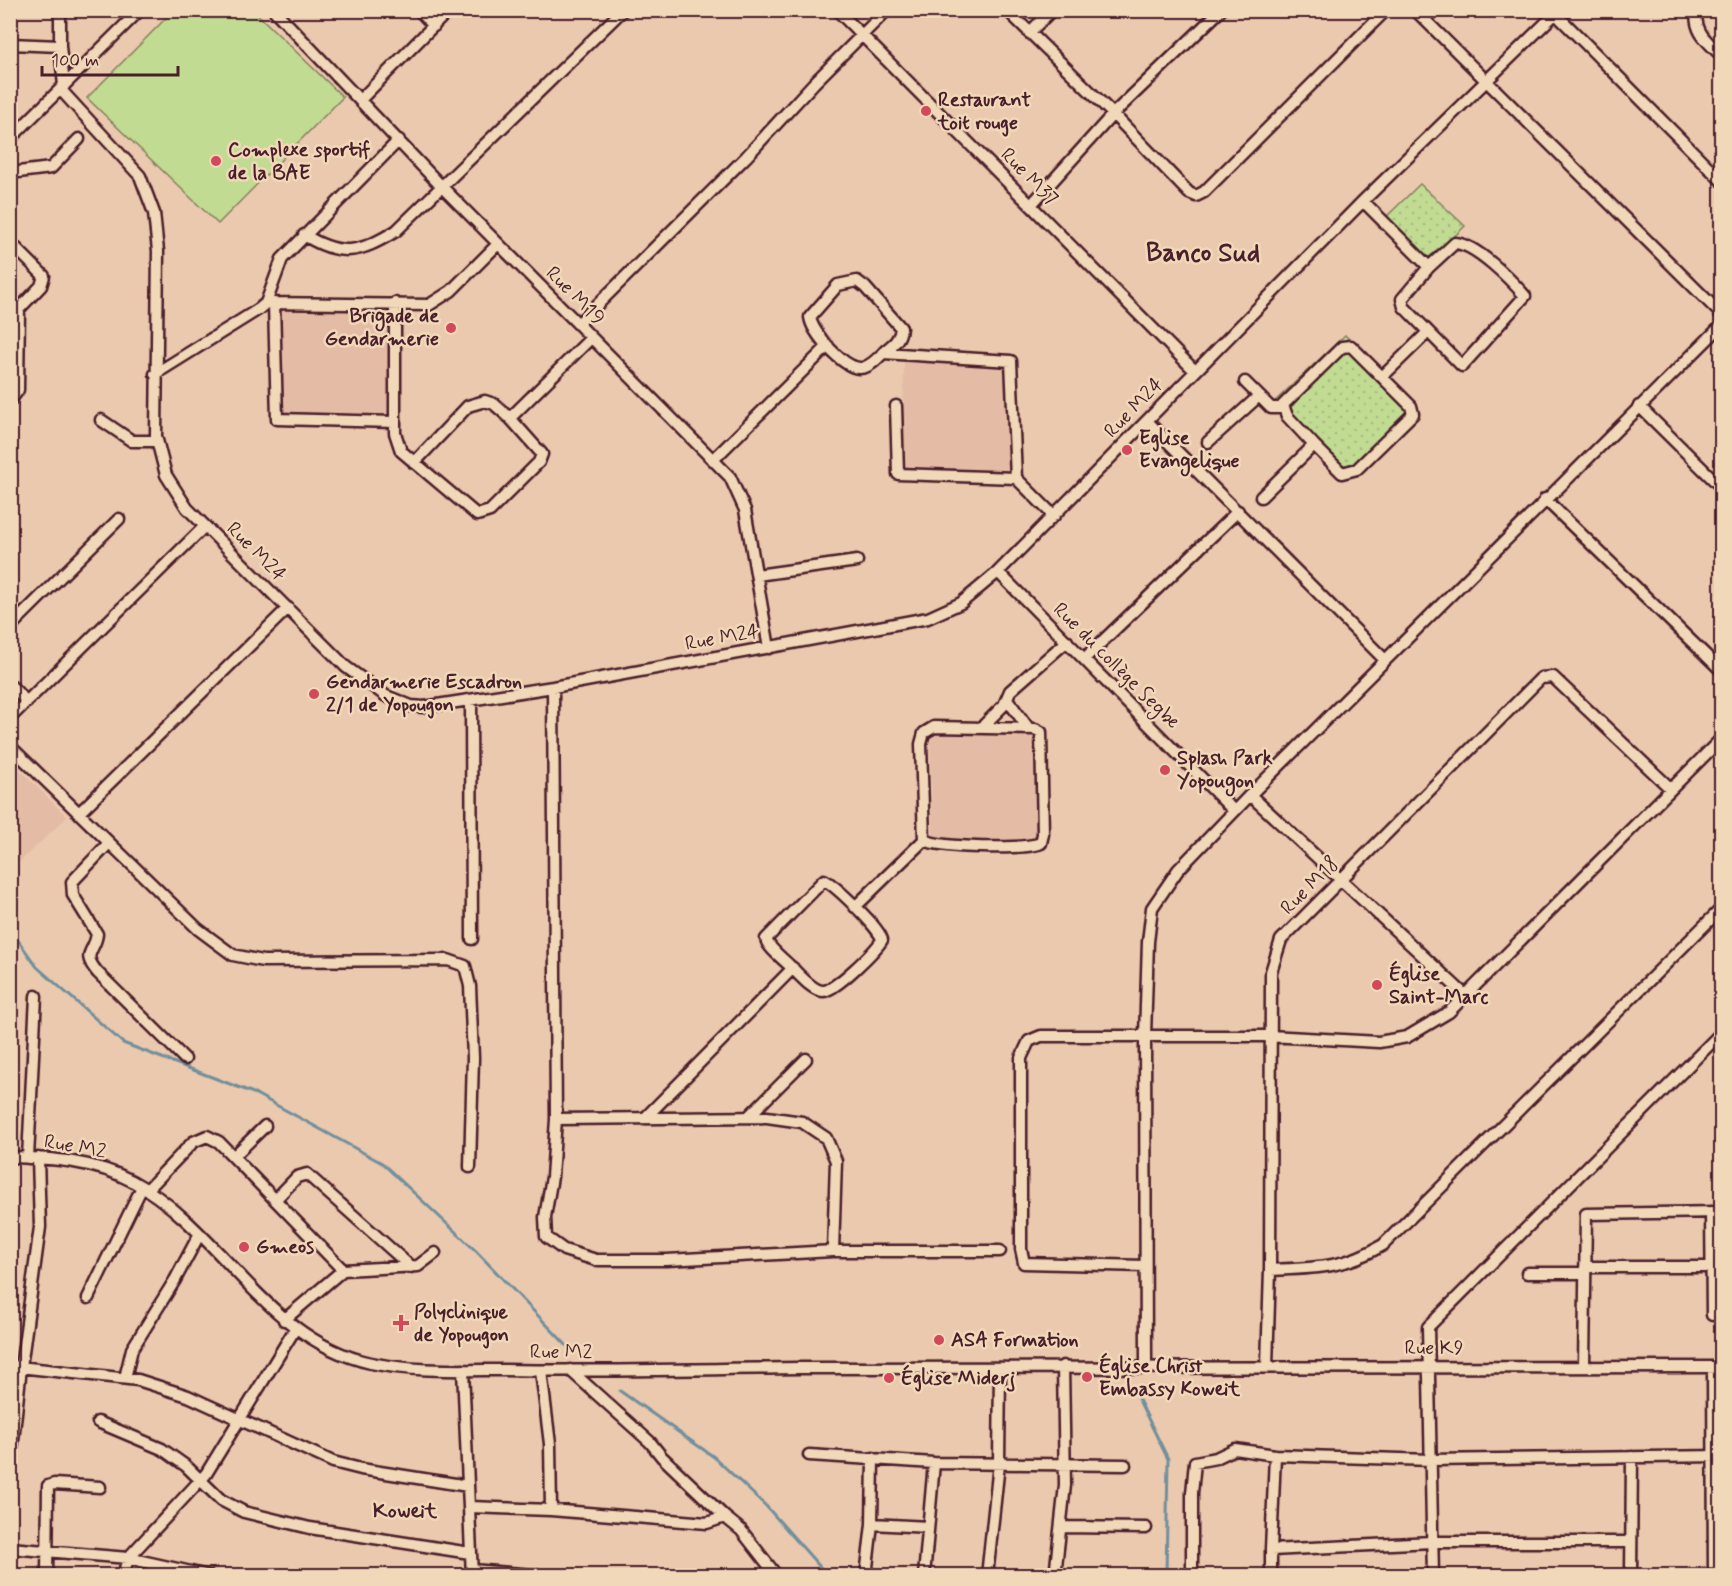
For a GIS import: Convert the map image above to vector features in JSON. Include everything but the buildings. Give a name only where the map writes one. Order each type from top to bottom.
[{"type":"street","points":[[60,10],[62,88]]},
{"type":"street","points":[[10,139],[140,10]]},
{"type":"street","name":"Rue M19","points":[[274,10],[361,99],[442,187],[730,477],[745,510],[769,648]]},
{"type":"street","points":[[419,10],[434,26]]},
{"type":"street","points":[[361,99],[449,10]]},
{"type":"street","points":[[304,236],[330,248],[343,251],[362,249],[401,227],[623,10]]},
{"type":"street","name":"Rue M37","points":[[837,10],[1195,371]]},
{"type":"street","points":[[578,324],[746,157],[887,10]]},
{"type":"street","points":[[1006,10],[1113,114],[1189,193],[1196,196],[1204,192],[1386,10]]},
{"type":"street","points":[[1029,33],[1052,10]]},
{"type":"street","points":[[1031,205],[1113,114],[1221,10]]},
{"type":"street","points":[[1415,10],[1722,315]]},
{"type":"street","points":[[1697,10],[1695,21],[1700,34],[1722,56]]},
{"type":"street","points":[[1554,12],[1722,181]]},
{"type":"street","name":"Rue M24","points":[[62,88],[126,158],[149,194],[154,213],[158,251],[155,374],[157,441],[159,456],[176,494],[346,667],[386,696],[411,706],[424,707],[553,687],[769,648],[939,614],[968,598],[998,572],[1363,201],[1554,12]]},
{"type":"street","points":[[10,44],[60,46]]},
{"type":"street","points":[[10,172],[51,168],[79,139]]},
{"type":"street","points":[[395,422],[277,419],[270,303],[282,259],[399,140]]},
{"type":"street","points":[[1363,201],[1429,267]]},
{"type":"street","points":[[10,242],[44,276],[41,286],[16,305],[18,390],[10,401]]},
{"type":"street","points":[[1455,243],[1464,243],[1484,257],[1525,296],[1462,366],[1427,333],[1404,307],[1402,299],[1429,267],[1455,243]]},
{"type":"street","points":[[155,374],[233,328],[270,303],[436,303],[498,244]]},
{"type":"street","points":[[856,281],[865,287],[901,328],[897,341],[883,353],[861,368],[847,363],[828,346],[811,323],[812,311],[838,285],[856,281]]},
{"type":"street","points":[[395,303],[397,446],[414,463],[471,512],[485,514],[542,458],[540,450],[510,418],[494,404],[485,401],[472,404],[414,463]]},
{"type":"street","points":[[1146,1366],[1145,1036],[1148,942],[1152,908],[1178,870],[1234,811],[1722,325]]},
{"type":"street","points":[[1382,377],[1427,333]]},
{"type":"street","points":[[510,418],[591,338]]},
{"type":"street","points":[[714,459],[828,346]]},
{"type":"street","points":[[1245,382],[1273,409],[1282,408],[1342,347],[1347,346],[1382,377],[1414,411],[1397,433],[1357,470],[1342,473],[1282,408]]},
{"type":"street","points":[[883,353],[1011,361],[1016,478],[1054,516]]},
{"type":"street","points":[[1208,442],[1259,396]]},
{"type":"street","points":[[896,406],[898,474],[1016,478]]},
{"type":"street","points":[[1639,406],[1722,488]]},
{"type":"street","points":[[101,420],[124,438],[142,442],[157,441]]},
{"type":"street","points":[[1147,421],[1384,660]]},
{"type":"street","points":[[1261,497],[1314,445]]},
{"type":"street","points":[[1545,499],[1722,670]]},
{"type":"street","points":[[1084,658],[1238,511]]},
{"type":"street","points":[[10,627],[119,519]]},
{"type":"street","points":[[10,718],[205,526]]},
{"type":"street","points":[[757,575],[857,561]]},
{"type":"street","name":"Rue du collège Segbe","points":[[998,572],[1234,811]]},
{"type":"street","points":[[80,813],[288,608]]},
{"type":"street","points":[[981,728],[1007,699],[1010,691],[1067,641]]},
{"type":"street","name":"Rue M18","points":[[1267,1366],[1270,1270],[1271,972],[1281,940],[1541,678],[1552,677],[1671,789]]},
{"type":"street","points":[[10,685],[27,702]]},
{"type":"street","points":[[553,687],[556,1119],[552,1177],[544,1227],[546,1237],[564,1250],[596,1260],[667,1260],[833,1251],[1000,1251]]},
{"type":"street","points":[[1007,699],[1029,729]]},
{"type":"street","points":[[471,701],[472,939]]},
{"type":"street","points":[[855,907],[924,840],[921,738],[924,733],[934,727],[1039,730],[1042,736],[1043,834],[1041,843],[957,846],[941,845],[924,840]]},
{"type":"street","points":[[1145,1266],[1024,1263],[1021,1249],[1021,1058],[1029,1041],[1041,1036],[1269,1036],[1379,1042],[1407,1037],[1449,1012],[1722,738]]},
{"type":"street","points":[[10,746],[198,929],[233,955],[262,960],[448,960],[465,966],[470,986],[473,1058],[470,1167]]},
{"type":"street","points":[[1250,795],[1465,995]]},
{"type":"street","points":[[109,843],[72,882],[73,896],[97,934],[88,954],[89,960],[98,973],[185,1059]]},
{"type":"street","points":[[824,880],[855,907],[882,937],[880,944],[829,990],[817,990],[793,968],[768,945],[767,936],[824,880]]},
{"type":"street","points":[[1270,1270],[1335,1267],[1362,1258],[1383,1245],[1722,908]]},
{"type":"street","points":[[645,1118],[793,968]]},
{"type":"street","points":[[10,1469],[16,1366],[40,1227],[33,1158],[36,996]]},
{"type":"street","points":[[1433,1575],[1428,1327],[1722,1032]]},
{"type":"street","points":[[748,1117],[806,1059]]},
{"type":"street","points":[[556,1119],[748,1117],[784,1118],[802,1122],[826,1138],[836,1161],[833,1251]]},
{"type":"street","points":[[234,1156],[265,1126]]},
{"type":"street","points":[[88,1298],[144,1189],[199,1138],[213,1137],[234,1156],[343,1270]]},
{"type":"street","name":"Rue M2","points":[[10,1157],[90,1165],[128,1178],[198,1234],[295,1329],[330,1350],[371,1363],[463,1370],[541,1371],[1146,1366]]},
{"type":"street","points":[[274,1200],[297,1177],[307,1174],[411,1267]]},
{"type":"street","points":[[1584,1367],[1584,1217],[1590,1212],[1716,1212],[1717,1267],[1712,1315]]},
{"type":"street","points":[[125,1378],[132,1349],[175,1280],[198,1234]]},
{"type":"street","points":[[284,1320],[343,1270],[411,1267],[424,1262],[435,1253]]},
{"type":"street","points":[[1527,1273],[1717,1267]]},
{"type":"street","points":[[123,1575],[128,1558],[216,1460],[295,1329]]},
{"type":"street","points":[[16,1366],[125,1378],[188,1396],[333,1462],[361,1469],[468,1486]]},
{"type":"street","points":[[1055,1575],[1065,1463],[1062,1366]]},
{"type":"street","name":"Rue K9","points":[[1146,1366],[1717,1367]]},
{"type":"street","points":[[1714,1575],[1718,1456],[1717,1367]]},
{"type":"street","points":[[987,1575],[999,1464],[1000,1368]]},
{"type":"street","points":[[463,1370],[472,1573],[546,1575]]},
{"type":"street","points":[[570,1370],[650,1442],[662,1457],[741,1530],[777,1575]]},
{"type":"street","points":[[541,1371],[550,1443],[551,1510]]},
{"type":"street","points":[[98,1422],[162,1449],[221,1500],[257,1517],[361,1537],[470,1553]]},
{"type":"street","points":[[1192,1575],[1192,1493],[1195,1462],[1216,1458],[1235,1449],[1275,1455],[1431,1460],[1718,1456]]},
{"type":"street","points":[[809,1455],[934,1463],[1125,1465]]},
{"type":"street","points":[[1271,1575],[1275,1455]]},
{"type":"street","points":[[1631,1575],[1632,1457]]},
{"type":"street","points":[[866,1575],[872,1524],[873,1458]]},
{"type":"street","points":[[924,1575],[934,1463]]},
{"type":"street","points":[[47,1575],[48,1486],[54,1484],[100,1487]]},
{"type":"street","points":[[470,1507],[551,1510],[707,1523],[725,1517]]},
{"type":"street","points":[[872,1524],[928,1527]]},
{"type":"street","points":[[1061,1527],[1146,1528]]},
{"type":"street","points":[[1271,1550],[1432,1542],[1631,1542]]},
{"type":"street","points":[[10,1548],[128,1558],[190,1574],[209,1575]]},
{"type":"shaded area","points":[[281,306],[393,308],[394,417],[283,415]]},
{"type":"shaded area","points":[[904,362],[1010,363],[1011,475],[902,473]]},
{"type":"shaded area","points":[[934,733],[1040,733],[1039,841],[943,844],[933,839],[930,743]]},
{"type":"shaded area","points":[[15,765],[67,817],[11,870],[10,769]]},
{"type":"green space","name":"Complexe sportif de la BAE","points":[[173,11],[254,11],[343,97],[218,224],[87,98]]},
{"type":"green space","points":[[1420,184],[1465,226],[1428,262],[1383,220]]},
{"type":"green space","points":[[1345,335],[1414,407],[1343,477],[1272,404]]},
{"type":"waterway","points":[[10,929],[37,967],[123,1043],[256,1094],[382,1163],[476,1251],[570,1349]]},
{"type":"waterway","points":[[620,1391],[714,1457],[766,1506],[828,1576]]},
{"type":"waterway","points":[[1136,1394],[1168,1459],[1166,1576]]},
{"type":"place","name":"Restaurant toit rouge","points":[[926,111]]},
{"type":"place","name":"Complexe sportif de la BAE","points":[[216,161]]},
{"type":"place","name":"Brigade de Gendarmerie","points":[[451,328]]},
{"type":"place","name":"Eglise Evangelique","points":[[1127,450]]},
{"type":"place","name":"Gendarmerie Escadron 2/1 de Yopougon","points":[[314,694]]},
{"type":"place","name":"Splash Park Yopougon","points":[[1165,770]]},
{"type":"place","name":"Église Saint-Marc","points":[[1377,985]]},
{"type":"place","name":"Gmeos","points":[[244,1247]]},
{"type":"place","name":"Polyclinique de Yopougon","points":[[401,1323]]},
{"type":"place","name":"ASA Formation","points":[[939,1340]]},
{"type":"place","name":"Église Christ Embassy Koweit","points":[[1087,1377]]},
{"type":"place","name":"Église Miderj","points":[[889,1378]]},
{"type":"district","name":"Banco Sud","points":[[1203,254]]},
{"type":"district","name":"Koweit","points":[[405,1511]]}]
